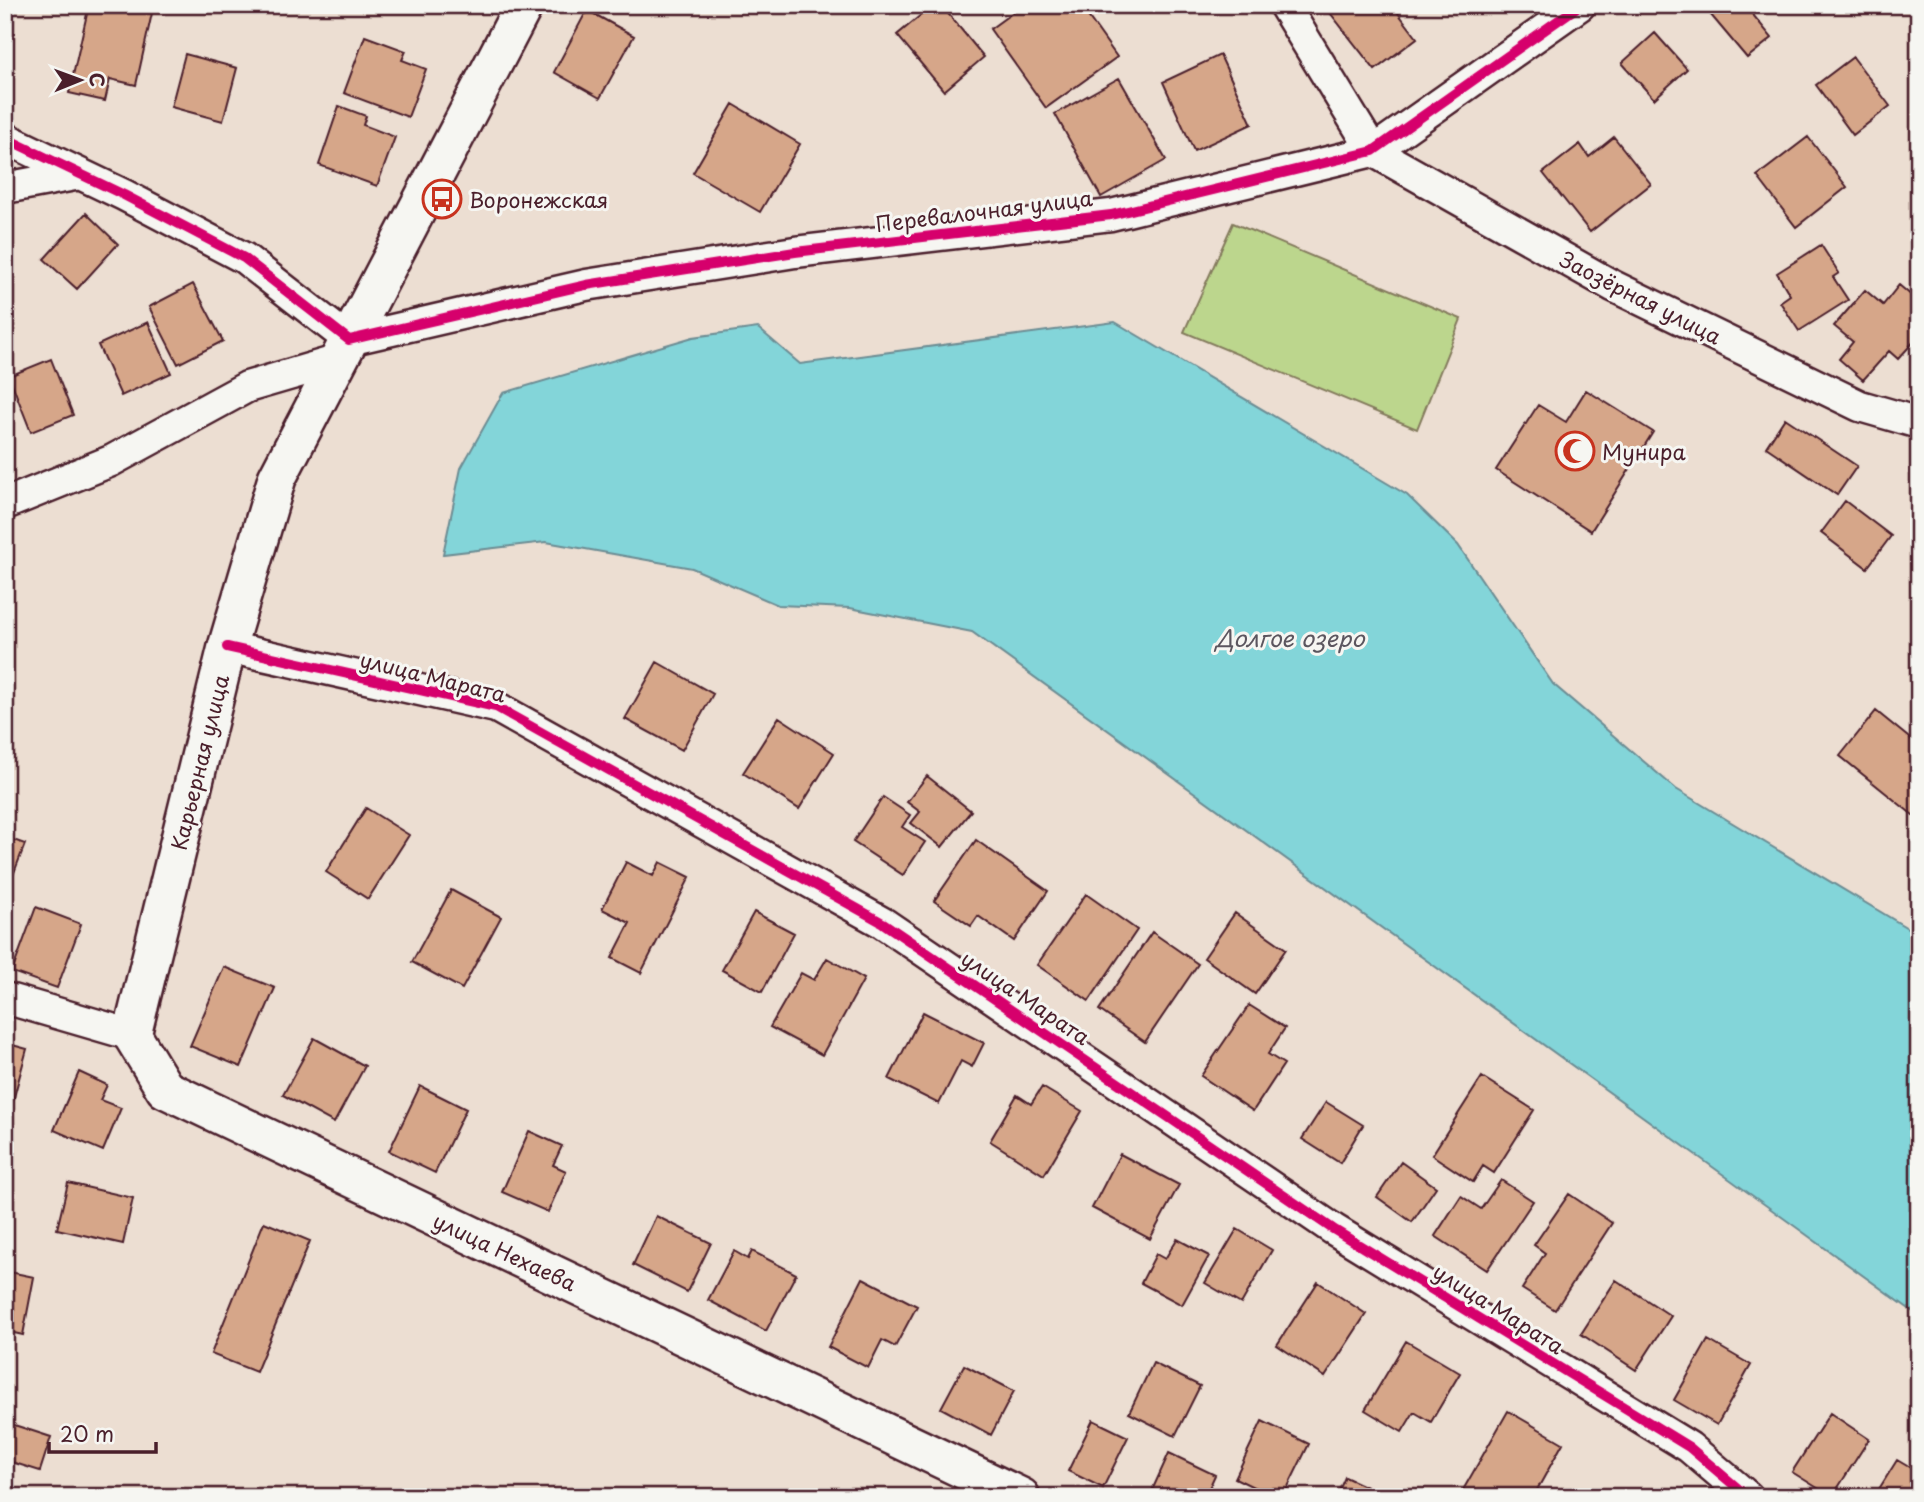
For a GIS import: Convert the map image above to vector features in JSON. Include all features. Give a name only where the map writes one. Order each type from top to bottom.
[{"type":"street","name":"Карьерная улица","points":[[132,1035],[227,648],[277,478],[524,5]]},
{"type":"street","points":[[1284,5],[1373,150]]},
{"type":"street","name":"Перевалочная улица","points":[[5,504],[111,461],[247,387],[342,351],[586,285],[795,252],[1111,215],[1373,150],[1580,5]]},
{"type":"street","points":[[5,138],[244,258],[342,351]]},
{"type":"street","name":"Заозёрная улица","points":[[1373,150],[1613,286],[1860,406],[1919,423]]},
{"type":"street","points":[[5,188],[80,174]]},
{"type":"street","name":"улица Марата","points":[[227,648],[496,707],[883,923],[1333,1229],[1689,1447],[1748,1497]]},
{"type":"street","points":[[5,998],[132,1035]]},
{"type":"street","name":"улица Нехаева","points":[[132,1035],[165,1089],[1021,1497]]},
{"type":"green space","points":[[1233,223],[1461,319],[1417,429],[1184,332]]},
{"type":"water","name":"Долгое озеро","points":[[1115,322],[1407,495],[1458,545],[1553,684],[1676,789],[1919,935],[1919,1316],[972,632],[850,608],[778,605],[692,568],[546,542],[443,554],[461,468],[503,393],[693,337],[758,328],[800,364]]},
{"type":"building","points":[[89,5],[116,5],[152,13],[136,85],[110,79],[105,101],[69,93]]},
{"type":"building","points":[[933,5],[941,5],[984,57],[944,91],[897,35]]},
{"type":"building","points":[[1023,5],[1080,5],[1117,57],[1046,108],[990,29]]},
{"type":"building","points":[[1324,5],[1392,5],[1417,38],[1375,70]]},
{"type":"building","points":[[1708,5],[1745,5],[1772,38],[1747,58],[1705,8]]},
{"type":"building","points":[[587,10],[634,36],[600,98],[554,72]]},
{"type":"building","points":[[1655,33],[1687,69],[1654,99],[1622,63]]},
{"type":"building","points":[[365,36],[406,51],[402,60],[426,69],[408,117],[344,93]]},
{"type":"building","points":[[185,54],[237,68],[223,121],[171,107]]},
{"type":"building","points":[[1220,55],[1252,124],[1194,151],[1163,82]]},
{"type":"building","points":[[1853,57],[1890,106],[1853,135],[1816,85]]},
{"type":"building","points":[[1119,78],[1166,160],[1101,197],[1055,114]]},
{"type":"building","points":[[733,104],[800,144],[760,212],[693,173]]},
{"type":"building","points":[[339,106],[366,116],[363,125],[395,137],[377,186],[319,165]]},
{"type":"building","points":[[1614,137],[1651,184],[1590,232],[1543,173],[1580,144],[1589,157]]},
{"type":"building","points":[[1808,137],[1847,187],[1796,227],[1757,176]]},
{"type":"building","points":[[86,213],[118,244],[77,289],[44,259]]},
{"type":"building","points":[[1821,245],[1839,273],[1833,277],[1848,300],[1799,331],[1780,302],[1790,295],[1777,273]]},
{"type":"building","points":[[193,284],[223,341],[178,364],[149,307]]},
{"type":"building","points":[[1899,285],[1919,302],[1919,336],[1898,359],[1889,351],[1863,380],[1839,359],[1853,342],[1834,326],[1865,290],[1883,305]]},
{"type":"building","points":[[148,322],[171,373],[121,396],[98,345]]},
{"type":"building","points":[[51,359],[73,415],[31,432],[9,376]]},
{"type":"building","name":"Мунира","points":[[1586,390],[1653,432],[1591,531],[1496,470],[1538,405],[1566,422]]},
{"type":"building","points":[[1785,418],[1857,466],[1837,495],[1766,447]]},
{"type":"building","points":[[1845,501],[1891,536],[1867,568],[1821,533]]},
{"type":"building","points":[[657,662],[713,694],[682,750],[625,719]]},
{"type":"building","points":[[1876,711],[1919,746],[1919,820],[1840,756]]},
{"type":"building","points":[[779,717],[834,753],[799,809],[743,773]]},
{"type":"building","points":[[927,776],[971,811],[942,847],[911,823],[920,812],[907,802]]},
{"type":"building","points":[[883,797],[910,815],[902,827],[925,842],[903,875],[853,842]]},
{"type":"building","points":[[366,808],[409,835],[368,899],[326,872]]},
{"type":"building","points":[[5,837],[25,844],[5,896]]},
{"type":"building","points":[[976,840],[1048,891],[1014,941],[978,916],[971,926],[934,901]]},
{"type":"building","points":[[626,862],[653,876],[660,862],[690,877],[641,973],[612,958],[630,923],[602,909]]},
{"type":"building","points":[[451,890],[501,917],[462,989],[412,962]]},
{"type":"building","points":[[1086,894],[1137,930],[1089,1001],[1037,965]]},
{"type":"building","points":[[36,907],[81,924],[57,988],[12,972]]},
{"type":"building","points":[[754,912],[794,933],[762,992],[722,970]]},
{"type":"building","points":[[1235,913],[1286,949],[1255,994],[1204,958]]},
{"type":"building","points":[[1152,932],[1198,964],[1145,1042],[1099,1010]]},
{"type":"building","points":[[827,958],[864,979],[822,1055],[770,1027],[801,973],[814,980]]},
{"type":"building","points":[[224,967],[275,988],[241,1067],[190,1046]]},
{"type":"building","points":[[1249,1005],[1285,1028],[1268,1054],[1284,1064],[1253,1111],[1201,1076]]},
{"type":"building","points":[[923,1012],[984,1043],[972,1067],[961,1061],[939,1104],[889,1079]]},
{"type":"building","points":[[314,1038],[365,1066],[334,1123],[283,1095]]},
{"type":"building","points":[[5,1043],[27,1049],[11,1108],[5,1107]]},
{"type":"building","points":[[79,1072],[107,1085],[100,1100],[121,1108],[103,1151],[54,1130]]},
{"type":"building","points":[[1482,1077],[1534,1110],[1494,1173],[1483,1166],[1473,1182],[1432,1155]]},
{"type":"building","points":[[420,1086],[466,1109],[435,1173],[389,1151]]},
{"type":"building","points":[[1042,1087],[1082,1111],[1044,1175],[990,1141],[1017,1095],[1031,1104]]},
{"type":"building","points":[[1326,1102],[1363,1125],[1340,1163],[1302,1139]]},
{"type":"building","points":[[529,1131],[562,1146],[553,1165],[566,1171],[548,1212],[502,1192]]},
{"type":"building","points":[[1120,1154],[1179,1185],[1150,1239],[1092,1208]]},
{"type":"building","points":[[1401,1162],[1436,1187],[1412,1222],[1377,1197]]},
{"type":"building","points":[[1501,1180],[1533,1201],[1487,1270],[1435,1236],[1461,1196],[1481,1209]]},
{"type":"building","points":[[68,1183],[133,1198],[123,1244],[57,1229]]},
{"type":"building","points":[[1569,1194],[1612,1223],[1555,1310],[1522,1289],[1545,1253],[1534,1245]]},
{"type":"building","points":[[656,1216],[711,1243],[687,1292],[633,1265]]},
{"type":"building","points":[[264,1222],[310,1241],[256,1372],[211,1354]]},
{"type":"building","points":[[1237,1229],[1272,1250],[1241,1304],[1205,1283]]},
{"type":"building","points":[[1177,1239],[1209,1256],[1182,1305],[1141,1283],[1156,1254],[1165,1259]]},
{"type":"building","points":[[734,1251],[748,1259],[752,1251],[796,1274],[766,1331],[708,1300]]},
{"type":"building","points":[[5,1271],[34,1277],[23,1335],[5,1331]]},
{"type":"building","points":[[863,1278],[917,1306],[895,1347],[882,1340],[868,1368],[828,1347]]},
{"type":"building","points":[[1616,1280],[1671,1316],[1636,1370],[1581,1334]]},
{"type":"building","points":[[1318,1282],[1366,1314],[1325,1377],[1277,1345]]},
{"type":"building","points":[[1708,1340],[1751,1365],[1717,1425],[1674,1400]]},
{"type":"building","points":[[1406,1341],[1460,1373],[1431,1422],[1414,1412],[1402,1432],[1365,1410]]},
{"type":"building","points":[[1153,1363],[1200,1386],[1175,1436],[1129,1413]]},
{"type":"building","points":[[964,1365],[1014,1391],[991,1435],[941,1408]]},
{"type":"building","points":[[1508,1411],[1563,1443],[1533,1497],[1459,1497]]},
{"type":"building","points":[[1830,1413],[1869,1439],[1832,1497],[1792,1472]]},
{"type":"building","points":[[1093,1420],[1128,1437],[1103,1488],[1068,1471]]},
{"type":"building","points":[[1262,1421],[1309,1444],[1283,1497],[1274,1497],[1235,1478]]},
{"type":"building","points":[[5,1422],[51,1437],[40,1471],[5,1460]]},
{"type":"building","points":[[1169,1453],[1215,1475],[1205,1497],[1149,1497]]},
{"type":"building","points":[[1897,1460],[1919,1473],[1919,1497],[1874,1497]]},
{"type":"building","points":[[1345,1477],[1375,1491],[1372,1497],[1336,1497]]},
{"type":"cycle path","points":[[5,138],[124,195],[244,258],[349,340],[586,285],[795,252],[1111,215],[1373,151],[1580,5]]},
{"type":"cycle path","points":[[227,647],[496,707],[883,923],[1333,1229],[1689,1447],[1748,1497]]},
{"type":"place","name":"Воронежская","points":[[442,199]]},
{"type":"place","name":"Мунира","points":[[1575,451]]}]
